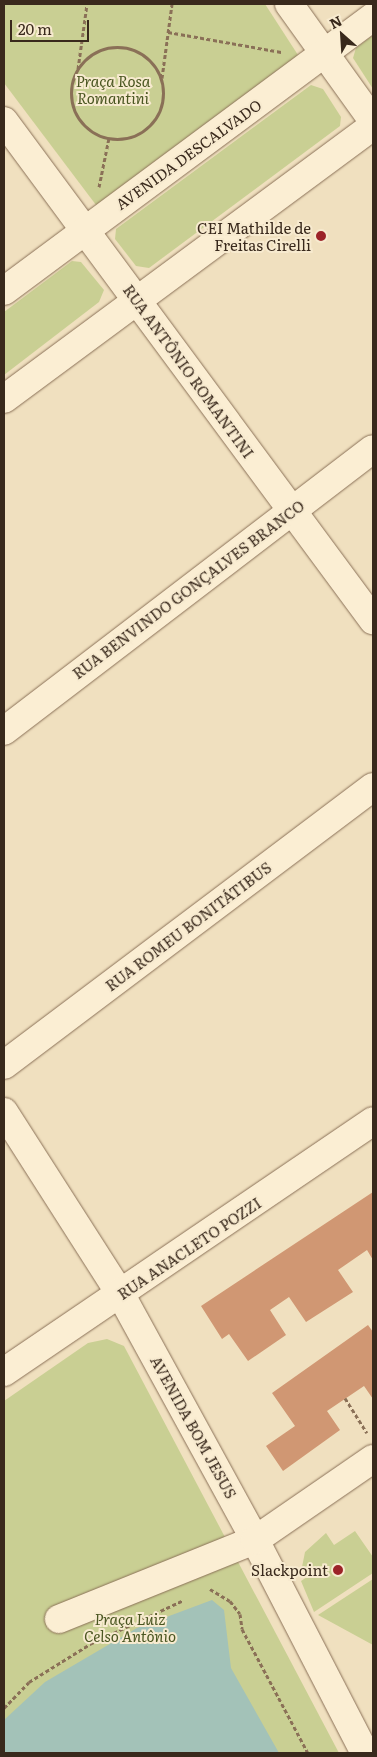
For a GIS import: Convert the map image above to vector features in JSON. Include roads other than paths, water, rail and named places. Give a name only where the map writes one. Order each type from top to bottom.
[{"type":"street","points":[[289,4],[373,121]]},
{"type":"street","name":"AVENIDA DESCALVADO","points":[[4,291],[373,18]]},
{"type":"street","name":"RUA ANTÔNIO ROMANTINI","points":[[4,121],[86,229],[290,511],[373,620]]},
{"type":"street","points":[[4,399],[373,126]]},
{"type":"street","name":"RUA BENVINDO GONÇALVES BRANCO","points":[[4,731],[373,449]]},
{"type":"street","name":"RUA ROMEU BONITÁTIBUS","points":[[4,1065],[373,787]]},
{"type":"street","name":"AVENIDA BOM JESUS","points":[[4,1112],[121,1295],[255,1540],[365,1753]]},
{"type":"street","name":"RUA ANACLETO POZZI","points":[[4,1372],[121,1295],[373,1121]]},
{"type":"street","points":[[59,1619],[255,1540],[372,1448]]},
{"type":"water","points":[[212,1600],[224,1610],[231,1668],[279,1753],[4,1753],[4,1720],[45,1682],[137,1628]]},
{"type":"place","name":"CEI Mathilde de Freitas Cirelli","points":[[321,236]]},
{"type":"place","name":"Slackpoint","points":[[338,1570]]},
{"type":"park label","name":"Praça Rosa Romantini","points":[[113,88]]},
{"type":"park label","name":"Praça Luiz Celso Antônio","points":[[130,1626]]}]
